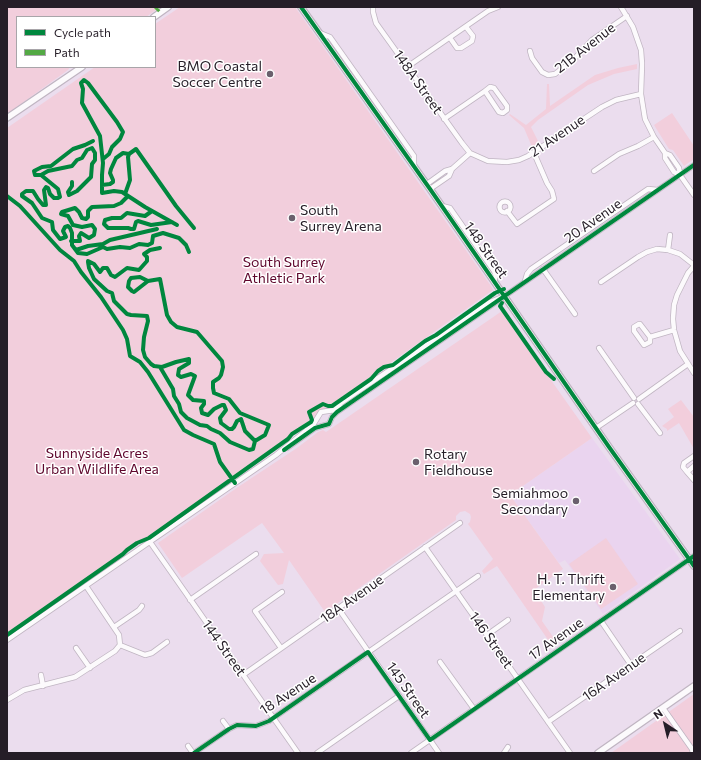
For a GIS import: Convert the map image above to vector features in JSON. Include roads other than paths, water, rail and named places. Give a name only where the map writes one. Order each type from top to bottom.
[{"type":"main road","points":[[155,16],[168,7]]},
{"type":"main road","name":"148 Street","points":[[301,7],[442,206],[596,428],[692,558],[694,566]]},
{"type":"main road","points":[[7,118],[81,68]]},
{"type":"main road","points":[[598,753],[694,686]]},
{"type":"street","name":"148A Street","points":[[373,7],[376,23],[470,153]]},
{"type":"street","points":[[408,67],[488,11],[498,7]]},
{"type":"street","points":[[621,7],[638,38],[642,64],[641,94],[645,119],[654,137],[666,153],[665,158],[674,172],[680,175],[694,195]]},
{"type":"street","name":"21B Avenue","points":[[530,51],[532,58],[542,72],[548,76],[555,74],[573,60],[592,40],[627,16]]},
{"type":"street","points":[[450,38],[457,48],[461,48],[472,41],[473,36],[466,27]]},
{"type":"street","points":[[444,119],[490,87],[494,88],[507,106],[507,110],[503,113],[499,112],[485,91]]},
{"type":"street","name":"21 Avenue","points":[[470,153],[488,161],[498,162],[519,160],[534,153],[602,107],[616,100],[641,94]]},
{"type":"street","points":[[594,171],[619,154],[654,137]]},
{"type":"street","points":[[428,187],[445,171],[452,169],[470,153]]},
{"type":"street","points":[[507,211],[517,224],[554,199],[552,191],[534,153]]},
{"type":"street","name":"20 Avenue","points":[[332,417],[337,412],[488,309],[543,269],[694,165]]},
{"type":"street","name":"20 Avenue","points":[[526,281],[527,274],[531,269],[544,260],[648,189],[658,190]]},
{"type":"street","points":[[668,250],[670,235]]},
{"type":"street","points":[[601,282],[647,252],[657,249],[668,250],[680,254],[694,266],[688,273],[677,295],[673,312],[674,330],[680,351],[694,372]]},
{"type":"street","points":[[543,269],[575,314]]},
{"type":"street","name":"20 Avenue","points":[[327,411],[335,410],[341,403],[490,302],[505,296]]},
{"type":"street","points":[[640,324],[650,337],[650,342],[644,345],[634,331],[634,327],[640,324]]},
{"type":"street","points":[[650,337],[674,330]]},
{"type":"street","points":[[599,348],[660,433]]},
{"type":"street","points":[[596,428],[688,364]]},
{"type":"street","points":[[7,640],[276,455],[313,425],[321,412],[327,411],[331,414],[332,417],[329,424],[315,428],[276,455]]},
{"type":"street","points":[[317,417],[318,422],[322,425]]},
{"type":"street","points":[[694,456],[684,463],[683,467],[694,480]]},
{"type":"street","points":[[687,472],[694,466]]},
{"type":"street","name":"18A Avenue","points":[[243,675],[460,523]]},
{"type":"street","name":"144 Street","points":[[150,542],[298,753]]},
{"type":"street","name":"146 Street","points":[[425,547],[570,753]]},
{"type":"street","points":[[190,600],[256,554]]},
{"type":"street","name":"17 Avenue","points":[[411,753],[692,558]]},
{"type":"street","name":"18 Avenue","points":[[194,753],[229,729],[242,724],[256,726],[274,718],[478,576]]},
{"type":"street","points":[[7,700],[24,690],[75,677],[115,651],[120,645],[119,635],[86,586]]},
{"type":"street","points":[[281,648],[255,611],[282,592]]},
{"type":"street","points":[[114,627],[139,610],[142,606]]},
{"type":"street","name":"145 Street","points":[[338,608],[440,753]]},
{"type":"street","points":[[487,635],[508,620]]},
{"type":"street","points":[[601,621],[631,665]]},
{"type":"street","name":"16A Avenue","points":[[548,722],[680,631]]},
{"type":"street","points":[[120,645],[145,655],[152,653],[167,642]]},
{"type":"street","points":[[76,648],[90,668]]},
{"type":"street","points":[[440,662],[474,709]]},
{"type":"street","points":[[41,675],[43,686]]},
{"type":"street","points":[[317,753],[399,696]]},
{"type":"street","points":[[663,708],[693,750]]},
{"type":"street","points":[[223,721],[229,729]]},
{"type":"street","points":[[188,746],[194,753]]},
{"type":"street","points":[[504,753],[508,747]]},
{"type":"place","name":"BMO Coastal Soccer Centre","points":[[270,74]]},
{"type":"place","name":"South Surrey Arena","points":[[292,218]]},
{"type":"place","name":"Rotary Fieldhouse","points":[[416,462]]},
{"type":"place","name":"Semiahmoo Secondary","points":[[576,501]]},
{"type":"place","name":"H. T. Thrift Elementary","points":[[613,587]]},
{"type":"park label","name":"South Surrey Athletic Park","points":[[284,270]]},
{"type":"park label","name":"Sunnyside Acres Urban Wildlife Area","points":[[97,462]]}]
